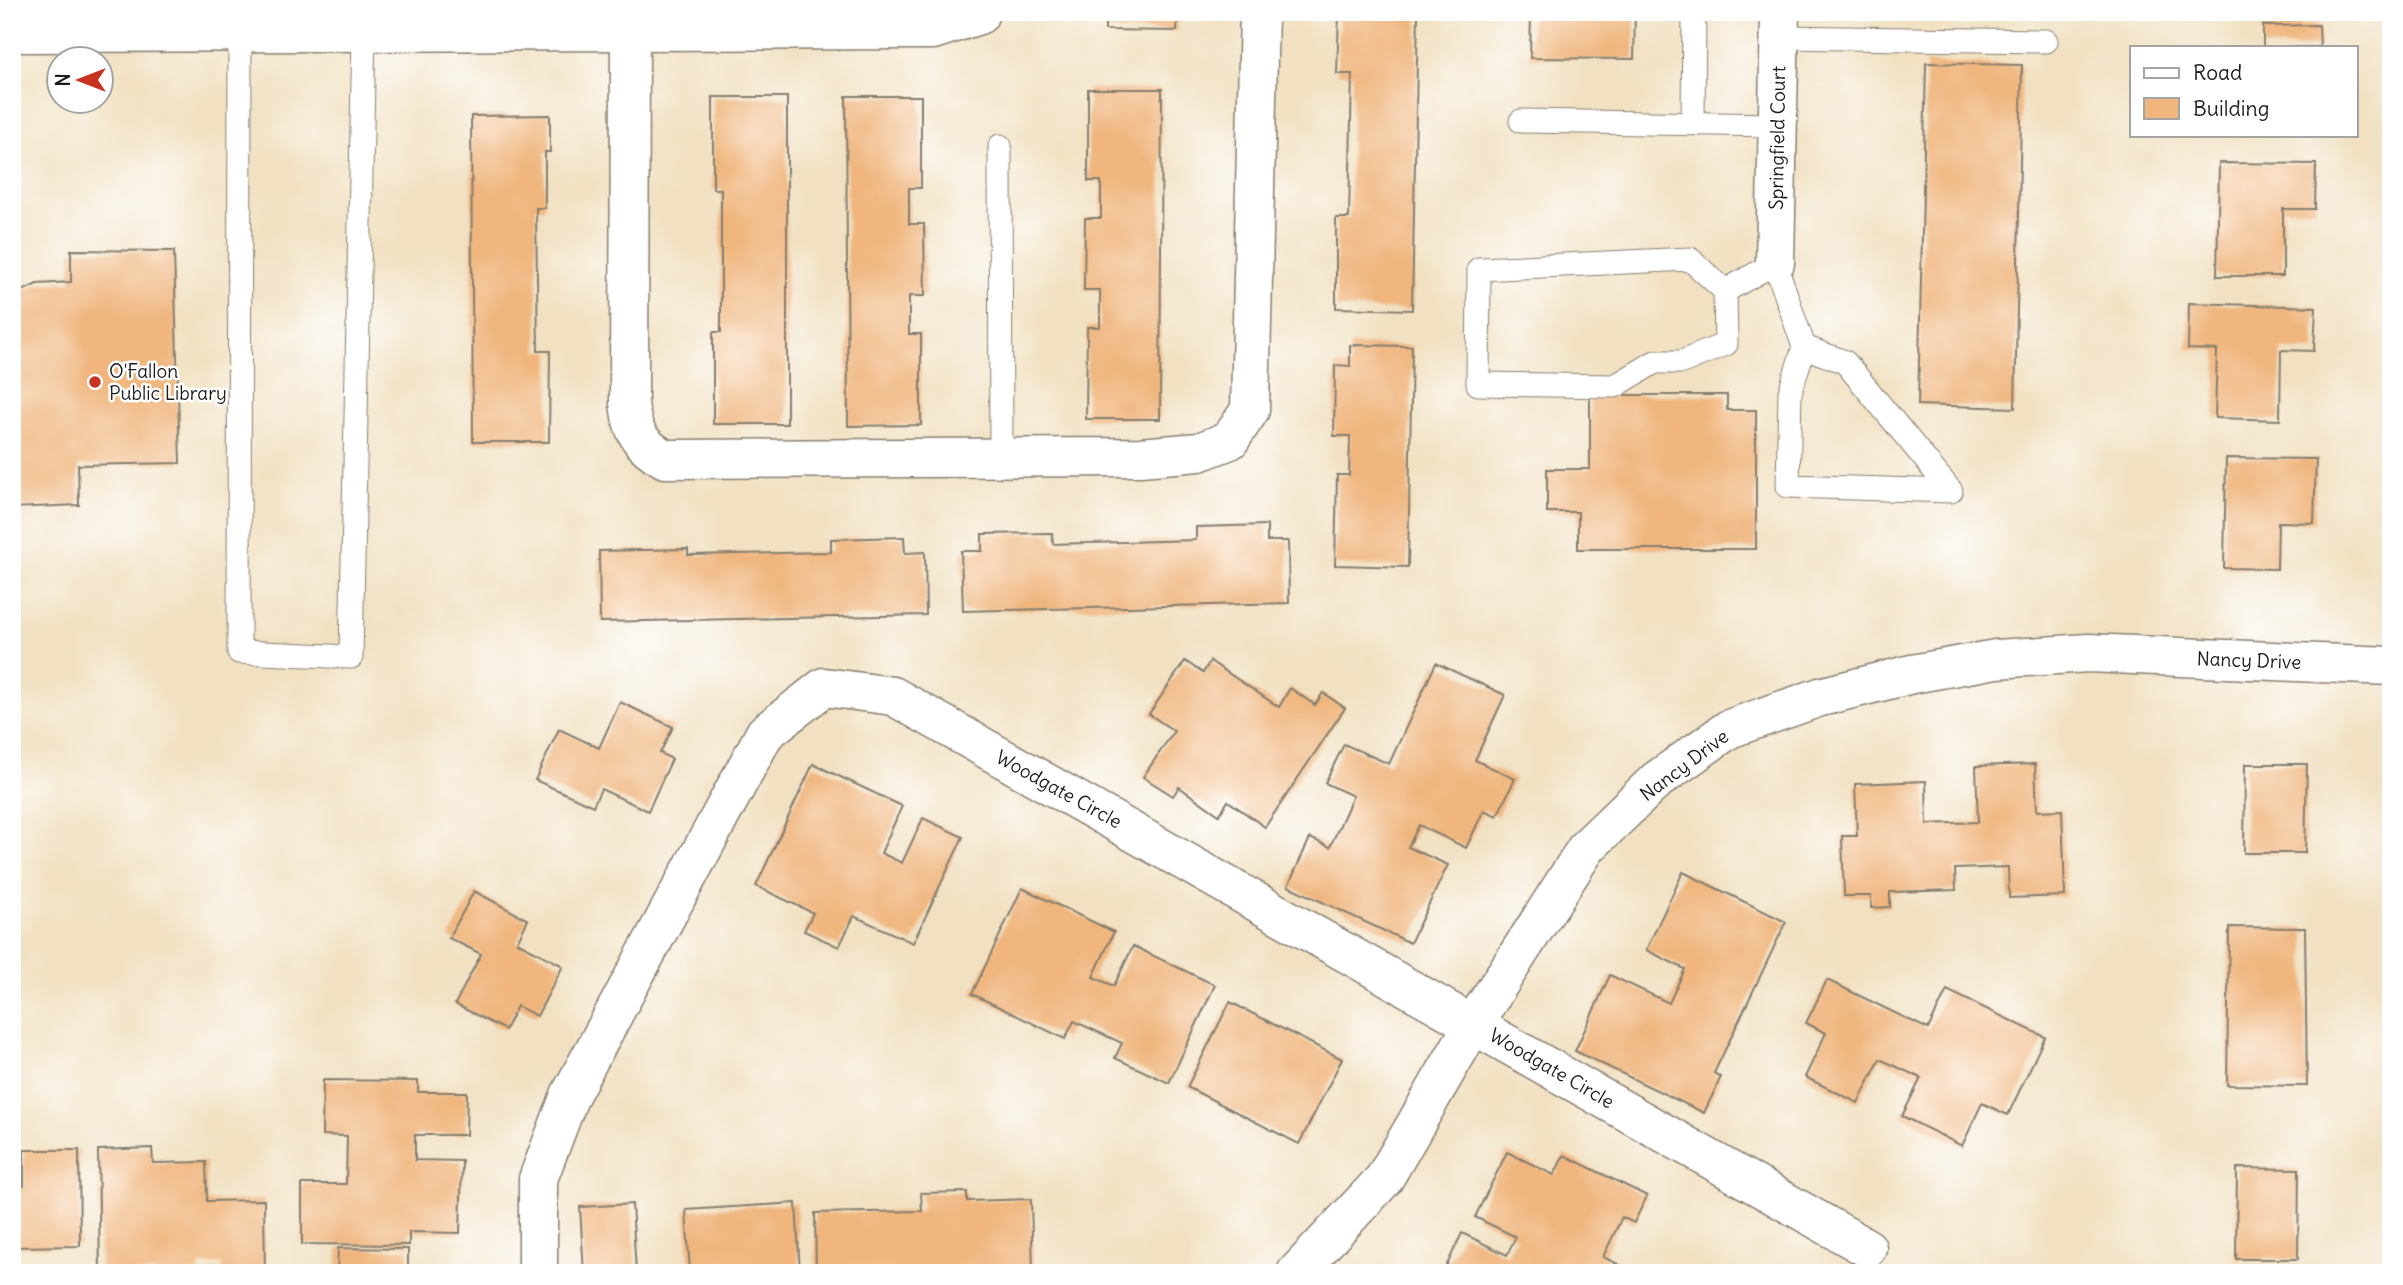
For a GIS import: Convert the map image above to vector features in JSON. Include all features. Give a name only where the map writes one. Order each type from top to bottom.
[{"type":"street","points":[[12,33],[933,30],[979,15],[981,12]]},
{"type":"street","points":[[630,31],[629,403],[632,425],[647,449],[665,459],[1140,457],[1199,452],[1230,439],[1251,410],[1259,12]]},
{"type":"street","name":"Springfield Court","points":[[1775,263],[1780,25]]},
{"type":"street","name":"Nancy Drive","points":[[1296,1273],[1384,1179],[1474,1023],[1587,846],[1657,780],[1729,729],[1819,697],[1912,674],[1996,659],[2088,653],[2391,666]]},
{"type":"street","name":"Woodgate Circle","points":[[538,1273],[538,1179],[570,1095],[765,733],[824,687],[893,696],[1867,1248]]},
{"type":"lane","points":[[1693,123],[1694,12]]},
{"type":"lane","points":[[1780,25],[2046,41]]},
{"type":"lane","points":[[240,33],[239,652],[351,657],[364,31]]},
{"type":"lane","points":[[1521,121],[1777,125]]},
{"type":"lane","points":[[1000,146],[1001,457]]},
{"type":"lane","points":[[1690,259],[1725,291],[1726,344],[1682,362],[1655,362],[1615,386],[1478,384],[1479,269],[1690,259]]},
{"type":"lane","points":[[1725,291],[1775,263],[1804,347],[1790,392],[1788,486],[1951,491],[1845,362],[1804,347]]},
{"type":"building","points":[[1105,12],[1178,12],[1177,31],[1105,30]]},
{"type":"building","points":[[1339,12],[1418,12],[1412,310],[1336,308],[1336,218],[1349,218],[1352,74],[1337,74]]},
{"type":"building","points":[[1531,12],[1635,12],[1634,59],[1530,58]]},
{"type":"building","points":[[2319,25],[2320,46],[2263,46],[2263,26]]},
{"type":"building","points":[[1926,63],[2022,65],[2015,408],[1918,405]]},
{"type":"building","points":[[1088,89],[1162,89],[1160,419],[1086,419],[1087,327],[1100,327],[1100,290],[1084,290],[1085,218],[1101,218],[1101,181],[1088,181]]},
{"type":"building","points":[[846,96],[921,96],[921,188],[909,188],[909,224],[924,224],[925,296],[909,296],[909,334],[921,334],[921,425],[848,426]]},
{"type":"building","points":[[713,97],[787,97],[787,424],[713,424],[713,332],[721,332],[721,189],[713,189]]},
{"type":"building","points":[[550,115],[550,152],[545,152],[545,208],[536,208],[538,351],[550,351],[549,442],[473,442],[471,116]]},
{"type":"building","points":[[2219,163],[2316,164],[2315,209],[2283,209],[2283,276],[2217,276]]},
{"type":"building","name":"O'Fallon Public Library","points":[[71,250],[174,251],[180,463],[78,465],[79,505],[12,508],[12,301],[22,291],[37,284],[71,282]]},
{"type":"building","points":[[2189,303],[2316,307],[2314,351],[2281,350],[2280,420],[2215,418],[2217,350],[2188,349]]},
{"type":"building","points":[[1350,345],[1412,346],[1408,567],[1335,565],[1337,475],[1349,475],[1350,436],[1334,436],[1335,365],[1350,366]]},
{"type":"building","points":[[1590,395],[1727,395],[1727,410],[1756,410],[1756,549],[1578,549],[1578,512],[1547,512],[1547,469],[1590,469]]},
{"type":"building","points":[[2226,458],[2316,459],[2314,523],[2278,522],[2277,569],[2224,568]]},
{"type":"building","points":[[1267,525],[1267,541],[1288,541],[1289,603],[963,611],[961,551],[982,551],[982,534],[1052,533],[1053,544],[1196,540],[1196,527]]},
{"type":"building","points":[[904,537],[905,553],[925,552],[926,615],[600,622],[599,551],[688,549],[688,555],[831,552],[831,539]]},
{"type":"building","points":[[1185,661],[1203,673],[1210,661],[1279,707],[1290,688],[1315,705],[1323,693],[1345,708],[1265,827],[1228,801],[1219,815],[1179,787],[1173,796],[1143,777],[1174,731],[1149,714]]},
{"type":"building","points":[[1436,663],[1505,695],[1475,760],[1515,779],[1497,816],[1484,810],[1466,848],[1419,825],[1408,847],[1448,865],[1410,943],[1288,886],[1310,838],[1330,847],[1353,796],[1325,783],[1344,744],[1389,764]]},
{"type":"building","points":[[620,702],[673,727],[660,753],[672,759],[648,811],[601,789],[593,806],[535,780],[559,729],[599,748]]},
{"type":"building","points":[[813,764],[902,806],[881,853],[902,863],[923,818],[963,837],[913,943],[854,916],[839,947],[804,931],[813,913],[756,886]]},
{"type":"building","points":[[2035,764],[2037,811],[2062,810],[2065,896],[2009,898],[2008,867],[1955,869],[1956,890],[1890,892],[1890,907],[1871,908],[1871,896],[1844,896],[1842,836],[1857,836],[1855,784],[1926,781],[1927,824],[1978,822],[1976,766]]},
{"type":"building","points":[[2245,764],[2307,764],[2305,853],[2244,853]]},
{"type":"building","points":[[1683,872],[1786,922],[1714,1073],[1721,1077],[1704,1113],[1575,1051],[1610,975],[1669,1003],[1685,969],[1646,950]]},
{"type":"building","points":[[1022,888],[1114,932],[1093,977],[1114,986],[1133,946],[1215,985],[1169,1083],[1115,1058],[1122,1043],[1074,1021],[1065,1039],[972,994]]},
{"type":"building","points":[[474,891],[528,920],[517,942],[563,966],[537,1016],[517,1006],[505,1030],[455,1004],[481,954],[449,938]]},
{"type":"building","points":[[2229,927],[2305,928],[2307,1086],[2227,1085]]},
{"type":"building","points":[[1827,980],[1928,1029],[1947,990],[2045,1037],[2008,1115],[1982,1103],[1962,1146],[1902,1116],[1921,1078],[1880,1059],[1858,1103],[1805,1077],[1826,1033],[1806,1023]]},
{"type":"building","points":[[1230,1002],[1342,1059],[1299,1144],[1187,1087]]},
{"type":"building","points":[[323,1080],[418,1081],[418,1092],[467,1092],[466,1135],[415,1135],[415,1160],[462,1161],[460,1233],[409,1232],[409,1245],[302,1244],[302,1184],[346,1184],[347,1136],[322,1135]]},
{"type":"building","points":[[152,1148],[153,1163],[206,1162],[207,1201],[264,1200],[265,1273],[223,1273],[222,1264],[199,1265],[199,1273],[100,1273],[98,1150]]},
{"type":"building","points":[[24,1150],[79,1150],[80,1246],[12,1247],[12,1187],[24,1186]]},
{"type":"building","points":[[1507,1152],[1554,1175],[1564,1155],[1647,1196],[1634,1223],[1622,1217],[1603,1257],[1622,1266],[1618,1273],[1443,1273],[1462,1233],[1507,1255],[1516,1237],[1475,1217]]},
{"type":"building","points":[[2237,1168],[2299,1169],[2298,1259],[2236,1259]]},
{"type":"building","points":[[967,1192],[967,1201],[1031,1199],[1033,1273],[816,1273],[815,1213],[922,1211],[921,1193]]},
{"type":"building","points":[[796,1203],[800,1273],[690,1273],[686,1210]]},
{"type":"building","points":[[632,1204],[636,1273],[584,1273],[580,1207]]},
{"type":"building","points":[[338,1248],[408,1249],[408,1267],[458,1268],[457,1273],[337,1273]]},
{"type":"place","name":"O'Fallon Public Library","points":[[95,382]]}]
